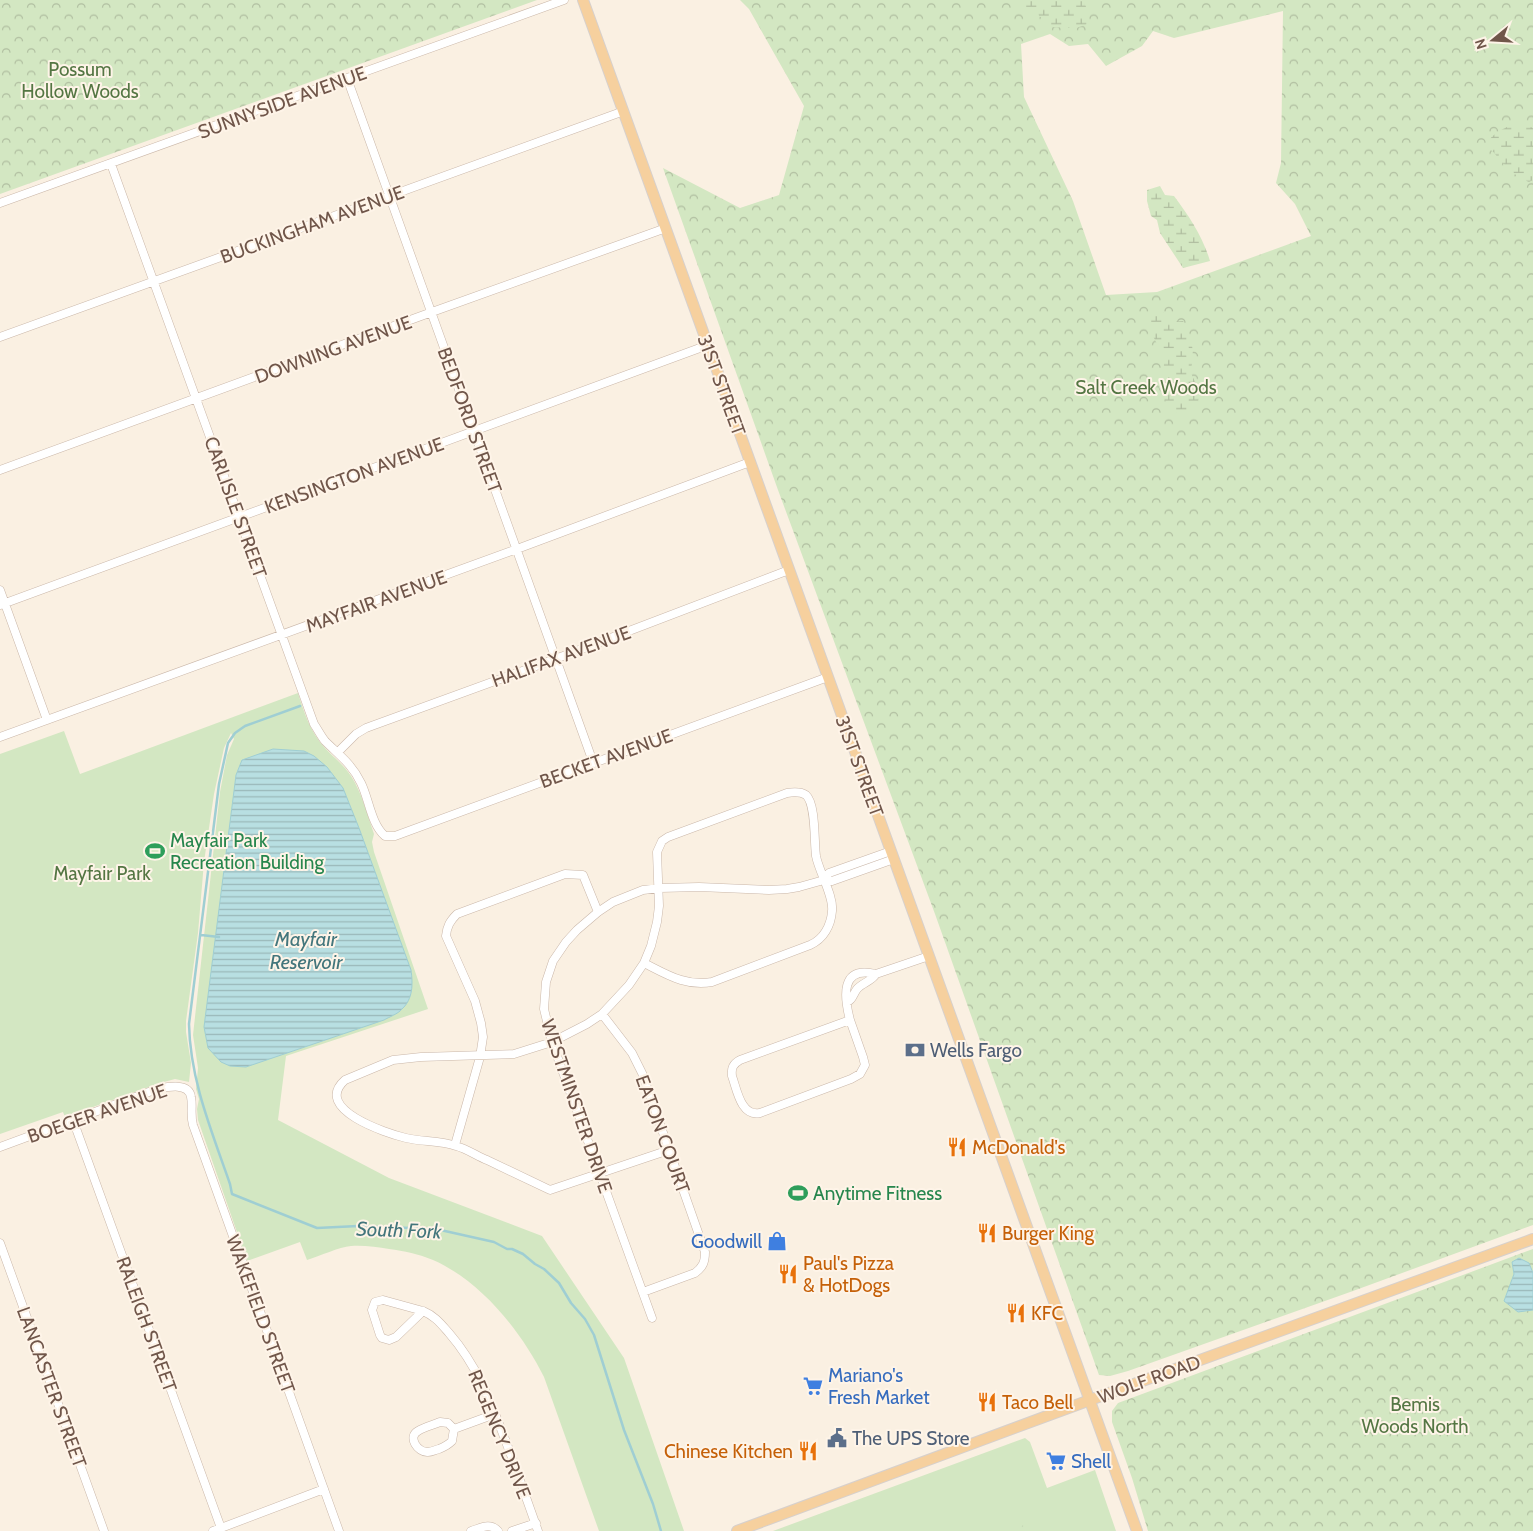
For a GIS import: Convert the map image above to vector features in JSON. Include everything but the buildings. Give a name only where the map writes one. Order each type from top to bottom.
[{"type":"main road","name":"31ST STREET","points":[[583,0],[1138,1531]]},
{"type":"main road","name":"WOLF ROAD","points":[[737,1531],[1533,1239]]},
{"type":"street","name":"SUNNYSIDE AVENUE","points":[[0,203],[564,0]]},
{"type":"street","name":"BEDFORD STREET","points":[[347,78],[593,762]]},
{"type":"street","name":"BUCKINGHAM AVENUE","points":[[0,336],[624,111]]},
{"type":"street","name":"CARLISLE STREET","points":[[112,164],[314,724],[325,740],[338,752],[362,783],[377,828],[385,836]]},
{"type":"street","name":"DOWNING AVENUE","points":[[0,470],[666,228]]},
{"type":"street","name":"KENSINGTON AVENUE","points":[[2,604],[708,346]]},
{"type":"street","name":"MAYFAIR AVENUE","points":[[0,736],[517,550],[750,462]]},
{"type":"street","name":"HALIFAX AVENUE","points":[[338,752],[356,734],[366,728],[556,659],[789,570]]},
{"type":"street","points":[[0,590],[2,604],[47,720]]},
{"type":"street","name":"BECKET AVENUE","points":[[385,836],[395,836],[828,677]]},
{"type":"street","points":[[644,963],[672,977],[696,984],[712,982],[815,943],[829,925],[833,909],[816,854],[811,804],[806,795],[795,792],[787,793],[668,837],[662,842],[657,852],[660,888],[659,906],[651,946],[644,963],[629,986],[602,1014],[552,1042],[514,1054],[421,1057],[393,1060],[345,1080],[336,1091],[338,1101],[343,1109],[351,1116],[363,1122],[407,1138],[455,1145],[550,1190],[669,1150]]},
{"type":"street","name":"WESTMINSTER DRIVE","points":[[652,1318],[552,1042],[544,1010],[546,982],[553,961],[566,942],[598,912],[625,896],[643,890],[699,887],[768,890],[799,887],[824,880],[829,873],[892,855]]},
{"type":"street","points":[[455,1145],[480,1056],[483,1038],[475,1001],[446,936],[447,926],[450,921],[457,914],[565,874],[583,875],[598,912]]},
{"type":"street","points":[[850,1020],[735,1063],[732,1076],[744,1109],[751,1113],[760,1113],[860,1074],[865,1065],[850,1020],[846,997],[846,987],[850,978],[858,974],[876,974],[929,956]]},
{"type":"street","points":[[847,1002],[851,1000],[858,988],[874,978],[876,974]]},
{"type":"street","name":"EATON COURT","points":[[602,1014],[632,1053],[642,1073],[706,1252],[704,1263],[695,1273],[643,1292]]},
{"type":"street","name":"BOEGER AVENUE","points":[[0,1147],[163,1088],[180,1087],[189,1091],[191,1095]]},
{"type":"street","name":"WAKEFIELD STREET","points":[[191,1095],[190,1113],[193,1125],[339,1531]]},
{"type":"street","name":"RALEIGH STREET","points":[[73,1120],[217,1530]]},
{"type":"street","name":"LANCASTER STREET","points":[[0,1243],[104,1531]]},
{"type":"street","name":"REGENCY DRIVE","points":[[423,1312],[396,1337],[386,1339],[380,1335],[373,1314],[373,1306],[379,1301],[384,1300],[423,1312],[435,1317],[466,1355],[487,1392],[537,1527]]},
{"type":"street","points":[[454,1429],[496,1414]]},
{"type":"street","points":[[444,1422],[454,1429],[452,1441],[446,1446],[429,1452],[421,1451],[415,1445],[413,1437],[418,1430],[444,1422]]},
{"type":"street","points":[[217,1530],[324,1490]]},
{"type":"street","points":[[472,1531],[491,1526],[498,1531]]},
{"type":"street","points":[[512,1531],[537,1527]]},
{"type":"green space","name":"Possum Hollow Woods","points":[[0,0],[537,0],[0,194]]},
{"type":"green space","name":"Salt Creek Woods","points":[[740,0],[1533,0],[1533,1225],[1128,1371],[1110,1376],[1099,1375],[935,914],[778,490],[663,168],[740,208],[779,195],[804,106],[749,9]],"holes":[[[1283,11],[1281,163],[1276,183],[1295,204],[1311,236],[1157,292],[1106,295],[1073,201],[1024,97],[1021,44],[1050,34],[1069,46],[1088,44],[1106,66],[1142,46],[1153,31],[1174,38]]]},
{"type":"green space","points":[[1014,0],[1083,0],[1088,12],[1088,24],[1076,28],[1050,27],[1035,13],[1018,6]]},
{"type":"green space","points":[[1513,124],[1533,128],[1533,180],[1529,182],[1510,170],[1489,149],[1487,143],[1495,134]]},
{"type":"green space","points":[[1160,186],[1165,195],[1174,196],[1185,211],[1199,235],[1210,261],[1183,268],[1160,233],[1157,220],[1151,216],[1147,201],[1147,190]]},
{"type":"green space","points":[[1160,309],[1172,322],[1183,321],[1192,343],[1193,358],[1191,372],[1198,388],[1199,397],[1197,405],[1184,417],[1169,405],[1159,387],[1163,377],[1163,360],[1147,321]]},
{"type":"green space","name":"Mayfair Park","points":[[298,693],[311,729],[325,748],[348,772],[361,797],[374,834],[372,842],[374,852],[428,1009],[286,1056],[278,1120],[389,1178],[542,1236],[624,1358],[684,1531],[599,1531],[544,1377],[535,1360],[524,1342],[498,1309],[483,1294],[451,1269],[417,1254],[365,1246],[346,1247],[307,1260],[300,1242],[247,1261],[198,1120],[197,1109],[199,1099],[196,1089],[198,1068],[193,1035],[220,792],[227,755],[234,739],[231,733],[224,748],[214,794],[204,862],[198,933],[186,1021],[191,1063],[189,1082],[175,1079],[160,1083],[65,1117],[63,1112],[0,1134],[0,754],[64,731],[80,774]]},
{"type":"green space","name":"Bemis Woods North","points":[[1533,1249],[1533,1531],[1148,1531],[1112,1422],[1112,1411],[1118,1403]]},
{"type":"green space","points":[[1025,1438],[1030,1442],[1047,1488],[1095,1470],[1116,1531],[773,1531]]},
{"type":"green space","points":[[1030,1522],[1046,1531],[1012,1531]]},
{"type":"water","name":"Mayfair Reservoir","points":[[273,749],[304,751],[314,756],[327,767],[343,788],[411,970],[411,991],[406,1005],[396,1014],[384,1020],[246,1067],[230,1066],[221,1062],[208,1048],[204,1027],[236,775],[242,760]]},
{"type":"water","points":[[1519,1258],[1529,1263],[1533,1273],[1533,1310],[1518,1312],[1504,1301],[1514,1274],[1512,1262]]},
{"type":"waterway","name":"South Fork","points":[[300,706],[245,726],[235,733],[228,743],[219,784],[189,1024],[193,1065],[203,1106],[232,1194],[317,1228],[358,1226],[436,1229],[494,1242],[523,1254],[544,1269],[559,1283],[594,1335],[624,1430],[653,1504],[661,1531]]},
{"type":"waterway","points":[[201,935],[219,937]]},
{"type":"place","name":"Mayfair Park Recreation Building","points":[[155,851]]},
{"type":"place","name":"Wells Fargo","points":[[915,1050]]},
{"type":"place","name":"McDonald's","points":[[957,1147]]},
{"type":"place","name":"Anytime Fitness","points":[[798,1193]]},
{"type":"place","name":"Burger King","points":[[987,1233]]},
{"type":"place","name":"Goodwill","points":[[777,1241]]},
{"type":"place","name":"Paul's Pizza & HotDogs","points":[[788,1274]]},
{"type":"place","name":"KFC","points":[[1016,1313]]},
{"type":"place","name":"Mariano's Fresh Market","points":[[813,1386]]},
{"type":"place","name":"Taco Bell","points":[[987,1402]]},
{"type":"place","name":"The UPS Store","points":[[837,1438]]},
{"type":"place","name":"Chinese Kitchen","points":[[808,1451]]},
{"type":"place","name":"Shell","points":[[1056,1461]]}]
